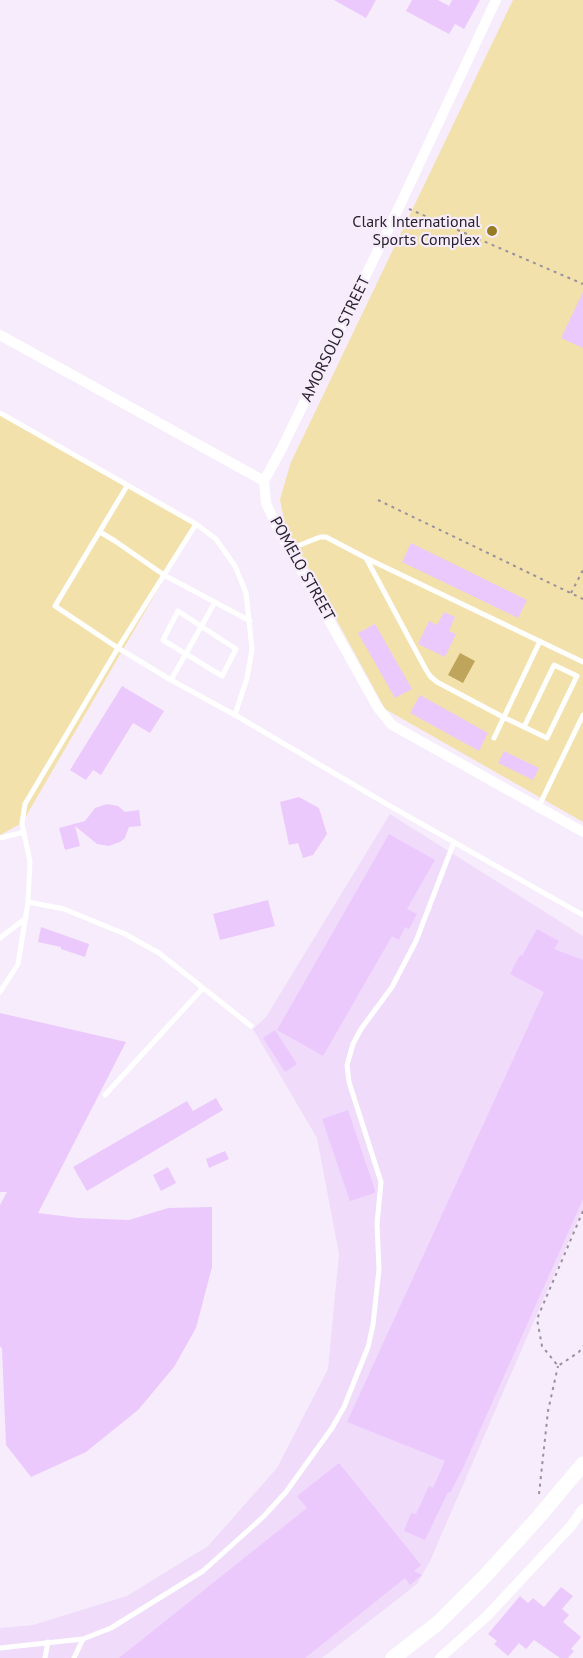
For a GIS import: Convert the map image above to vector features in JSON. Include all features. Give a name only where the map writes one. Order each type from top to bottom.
[{"type":"main road","points":[[393,1658],[438,1623],[485,1576],[583,1464]]},
{"type":"street","name":"AMORSOLO STREET","points":[[264,481],[400,206],[496,0]]},
{"type":"street","points":[[0,335],[264,481]]},
{"type":"street","name":"POMELO STREET","points":[[264,481],[266,503],[279,531],[378,708],[392,724],[583,832]]},
{"type":"street","points":[[440,1658],[487,1616],[571,1526],[583,1509]]},
{"type":"lane","points":[[0,413],[196,524],[216,539],[235,566],[246,593],[250,621],[252,649],[247,678],[235,715]]},
{"type":"lane","points":[[127,486],[55,606],[171,680],[583,915]]},
{"type":"lane","points":[[0,992],[18,964],[26,918],[30,862],[22,824],[25,804],[118,648],[196,524]]},
{"type":"lane","points":[[100,532],[164,575],[250,621]]},
{"type":"lane","points":[[290,549],[323,536],[583,662]]},
{"type":"lane","points":[[366,558],[430,676],[437,682],[503,717],[547,738],[577,676],[554,665],[524,727]]},
{"type":"lane","points":[[171,680],[215,602]]},
{"type":"lane","points":[[178,611],[202,625],[236,649],[222,676],[163,640],[178,611]]},
{"type":"lane","points":[[494,738],[540,641]]},
{"type":"lane","points":[[538,808],[583,715]]},
{"type":"lane","points":[[0,838],[24,832]]},
{"type":"lane","points":[[0,1648],[83,1639],[111,1628],[203,1571],[263,1517],[286,1492],[332,1428],[344,1407],[368,1347],[373,1325],[379,1269],[377,1224],[381,1182],[352,1093],[347,1065],[353,1044],[361,1029],[401,972],[422,928],[454,842]]},
{"type":"lane","points":[[28,902],[64,909],[125,934],[159,953],[251,1026]]},
{"type":"lane","points":[[0,938],[26,918]]},
{"type":"lane","points":[[105,1095],[203,988]]},
{"type":"lane","points":[[74,1658],[83,1639]]},
{"type":"lane","points":[[45,1658],[48,1642]]},
{"type":"path","points":[[400,206],[583,284]]},
{"type":"path","points":[[378,500],[583,599]]},
{"type":"path","points":[[571,593],[583,570]]},
{"type":"path","points":[[558,1366],[542,1346],[537,1319],[583,1211]]},
{"type":"path","points":[[538,1497],[548,1411],[558,1366],[579,1353],[583,1346]]},
{"type":"shaded area","name":"Clark International Sports Complex","points":[[513,0],[583,0],[583,822],[385,709],[285,525],[280,499],[291,462]]},
{"type":"shaded area","points":[[0,411],[196,524],[22,823],[0,835]]},
{"type":"shaded area","points":[[460,653],[475,661],[463,683],[448,675]]},
{"type":"shaded area","points":[[390,814],[583,936],[583,1208],[430,1561],[417,1584],[322,1658],[0,1658],[0,1628],[33,1625],[127,1596],[208,1546],[277,1468],[328,1369],[339,1254],[317,1138],[253,1029],[266,1017]]},
{"type":"building","points":[[334,0],[376,0],[366,18]]},
{"type":"building","points":[[412,0],[438,0],[449,6],[452,0],[480,0],[464,29],[455,24],[449,34],[406,11]]},
{"type":"building","points":[[583,292],[583,348],[561,338]]},
{"type":"building","points":[[411,543],[527,600],[518,618],[402,562]]},
{"type":"building","points":[[444,612],[455,617],[449,631],[456,634],[445,657],[418,644],[429,621],[437,625]]},
{"type":"building","points":[[375,624],[412,689],[395,698],[358,633]]},
{"type":"building","points":[[122,686],[164,711],[150,733],[133,723],[101,775],[93,770],[86,780],[70,770]]},
{"type":"building","points":[[420,695],[488,733],[479,751],[410,713]]},
{"type":"building","points":[[504,751],[539,768],[533,780],[498,763]]},
{"type":"building","points":[[299,797],[319,808],[327,834],[313,855],[303,858],[298,843],[289,845],[280,802]]},
{"type":"building","points":[[107,804],[118,806],[125,812],[139,810],[141,826],[129,827],[125,838],[109,846],[97,844],[75,826],[80,846],[65,850],[59,828],[85,821],[95,808]]},
{"type":"building","points":[[389,834],[435,860],[407,909],[417,914],[409,929],[405,927],[399,940],[392,936],[323,1056],[277,1030]]},
{"type":"building","points":[[268,900],[275,926],[220,940],[213,914]]},
{"type":"building","points":[[41,927],[89,944],[85,957],[61,949],[61,947],[38,942]]},
{"type":"building","points":[[537,929],[559,941],[554,949],[583,960],[583,1199],[463,1468],[450,1493],[448,1492],[425,1540],[404,1531],[411,1513],[416,1514],[429,1486],[433,1488],[445,1461],[347,1422],[544,992],[510,974]]},
{"type":"building","points":[[0,1013],[126,1042],[38,1213],[78,1218],[129,1220],[168,1208],[212,1207],[212,1267],[196,1328],[174,1367],[138,1410],[86,1452],[31,1477],[6,1445],[2,1349],[0,1346],[0,1205],[7,1192],[0,1192]]},
{"type":"building","points":[[275,1030],[297,1064],[285,1072],[263,1038]]},
{"type":"building","points":[[216,1098],[223,1110],[87,1191],[73,1167],[187,1101],[193,1111]]},
{"type":"building","points":[[348,1110],[375,1190],[375,1193],[350,1201],[322,1119]]},
{"type":"building","points":[[225,1151],[229,1159],[209,1168],[206,1159]]},
{"type":"building","points":[[168,1167],[176,1183],[161,1191],[153,1175]]},
{"type":"building","points":[[339,1463],[421,1565],[414,1571],[422,1575],[410,1585],[405,1578],[305,1658],[119,1658],[307,1508],[297,1496]]},
{"type":"building","points":[[561,1587],[573,1596],[562,1609],[569,1615],[563,1622],[581,1637],[571,1649],[574,1651],[568,1658],[560,1658],[534,1640],[526,1649],[519,1643],[508,1656],[494,1644],[497,1641],[488,1634],[520,1596],[528,1603],[533,1598],[544,1607]]},
{"type":"place","name":"Clark International Sports Complex","points":[[492,231]]}]
